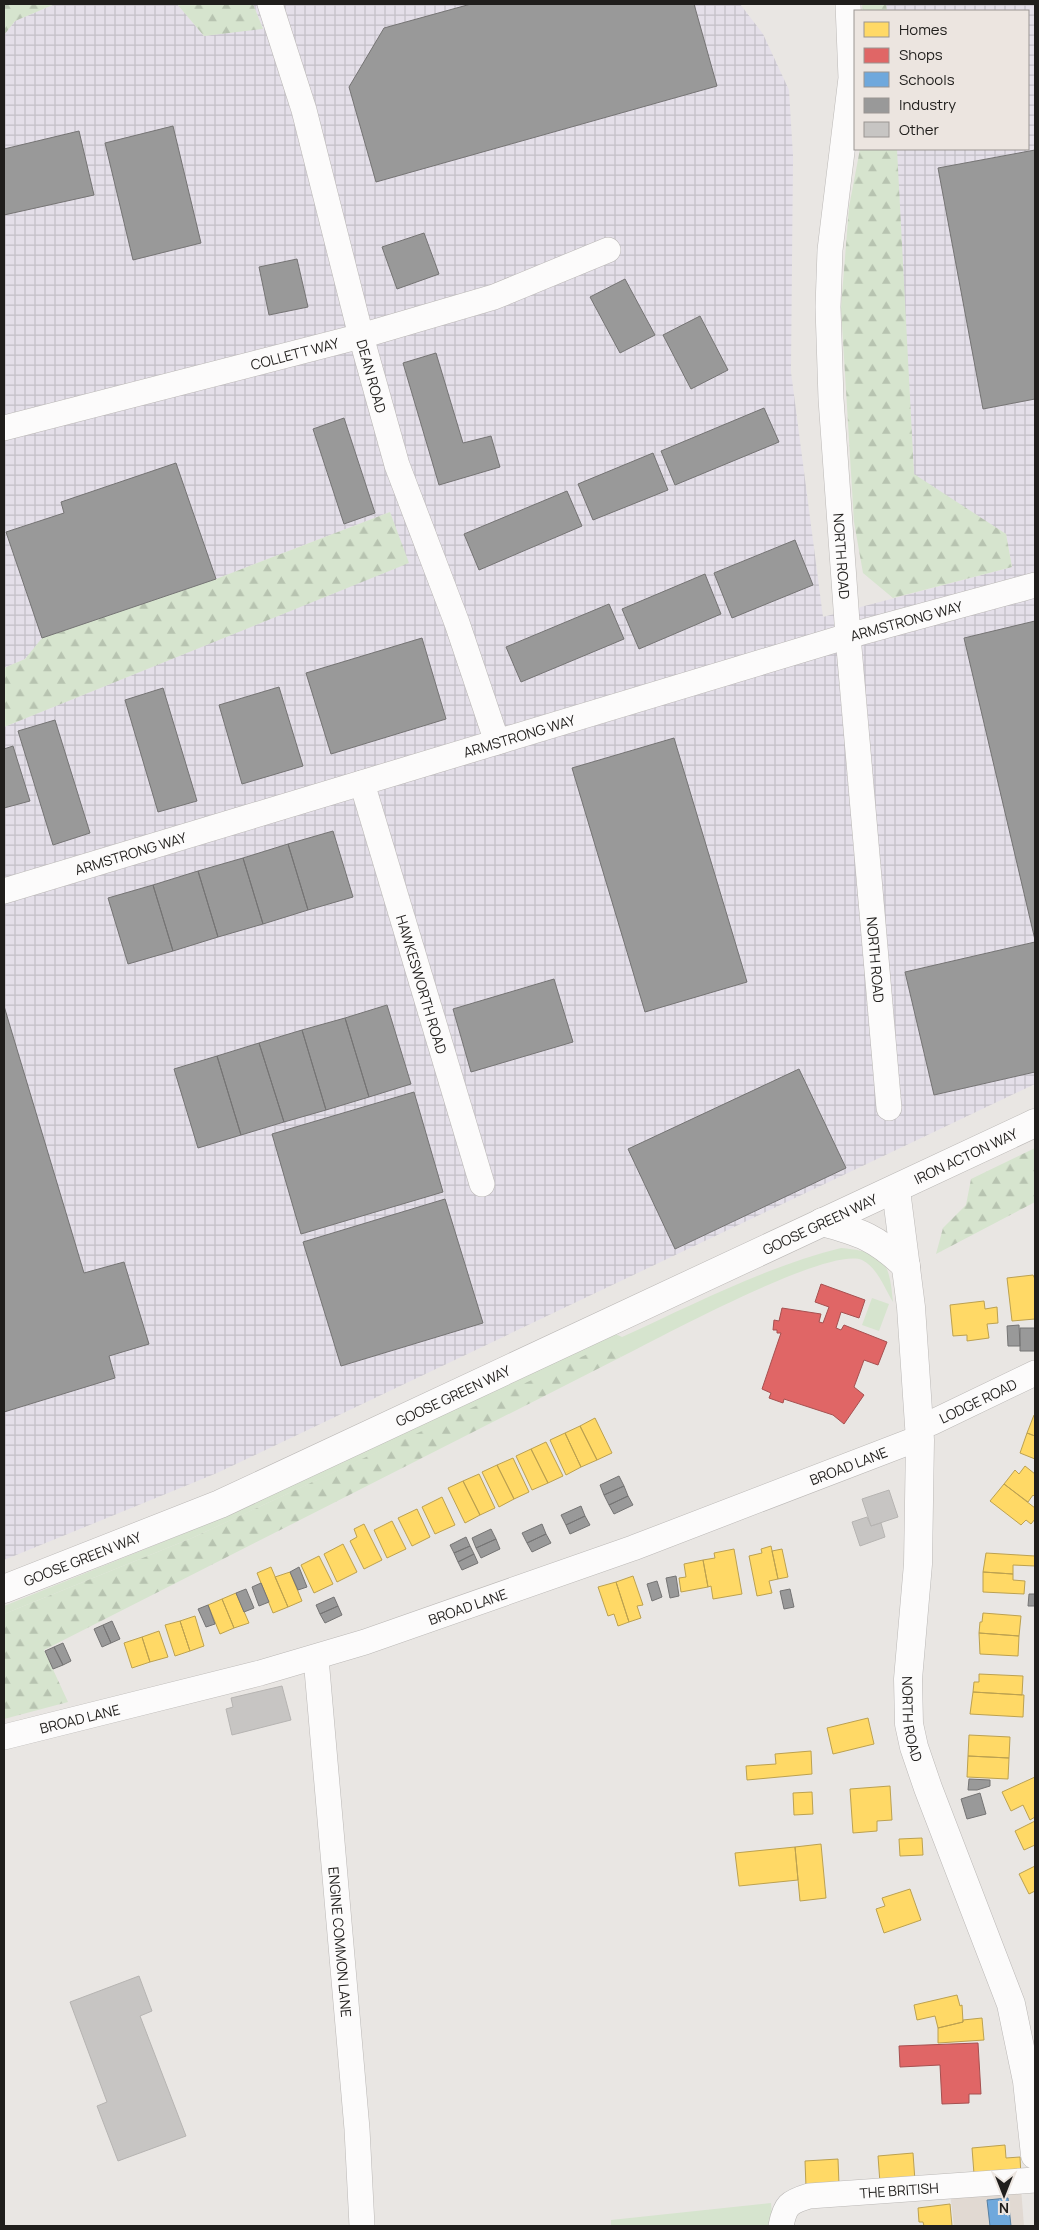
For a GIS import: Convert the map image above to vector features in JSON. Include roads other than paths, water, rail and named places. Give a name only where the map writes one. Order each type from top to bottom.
[{"type":"main road","name":"IRON ACTON WAY","points":[[896,1190],[1035,1123]]},
{"type":"main road","name":"GOOSE GREEN WAY","points":[[4,1589],[220,1504],[822,1222],[896,1190]]},
{"type":"main road","name":"NORTH ROAD","points":[[896,1190],[906,1266],[920,1432],[918,1564],[908,1679],[909,1724],[914,1747],[928,1788],[1011,2004],[1027,2081],[1035,2155]]},
{"type":"main road","points":[[822,1222],[853,1230],[874,1239],[906,1266]]},
{"type":"street","name":"DEAN ROAD","points":[[270,4],[304,110],[397,465],[457,623],[497,742]]},
{"type":"street","name":"NORTH ROAD","points":[[848,4],[852,78],[831,241],[828,307],[831,399],[848,636],[889,1108]]},
{"type":"street","name":"COLLETT WAY","points":[[4,428],[362,336],[494,297],[608,250]]},
{"type":"street","name":"ARMSTRONG WAY","points":[[4,891],[848,636],[1035,585]]},
{"type":"street","name":"HAWKESWORTH ROAD","points":[[362,783],[482,1184]]},
{"type":"street","name":"LODGE ROAD","points":[[920,1432],[931,1423],[1035,1373]]},
{"type":"street","name":"BROAD LANE","points":[[4,1737],[316,1658],[633,1548],[909,1442],[920,1432]]},
{"type":"street","name":"ENGINE COMMON LANE","points":[[316,1658],[350,2053],[362,2226]]},
{"type":"street","name":"THE BRITISH","points":[[781,2226],[784,2212],[792,2201],[809,2196],[1035,2180]]}]
